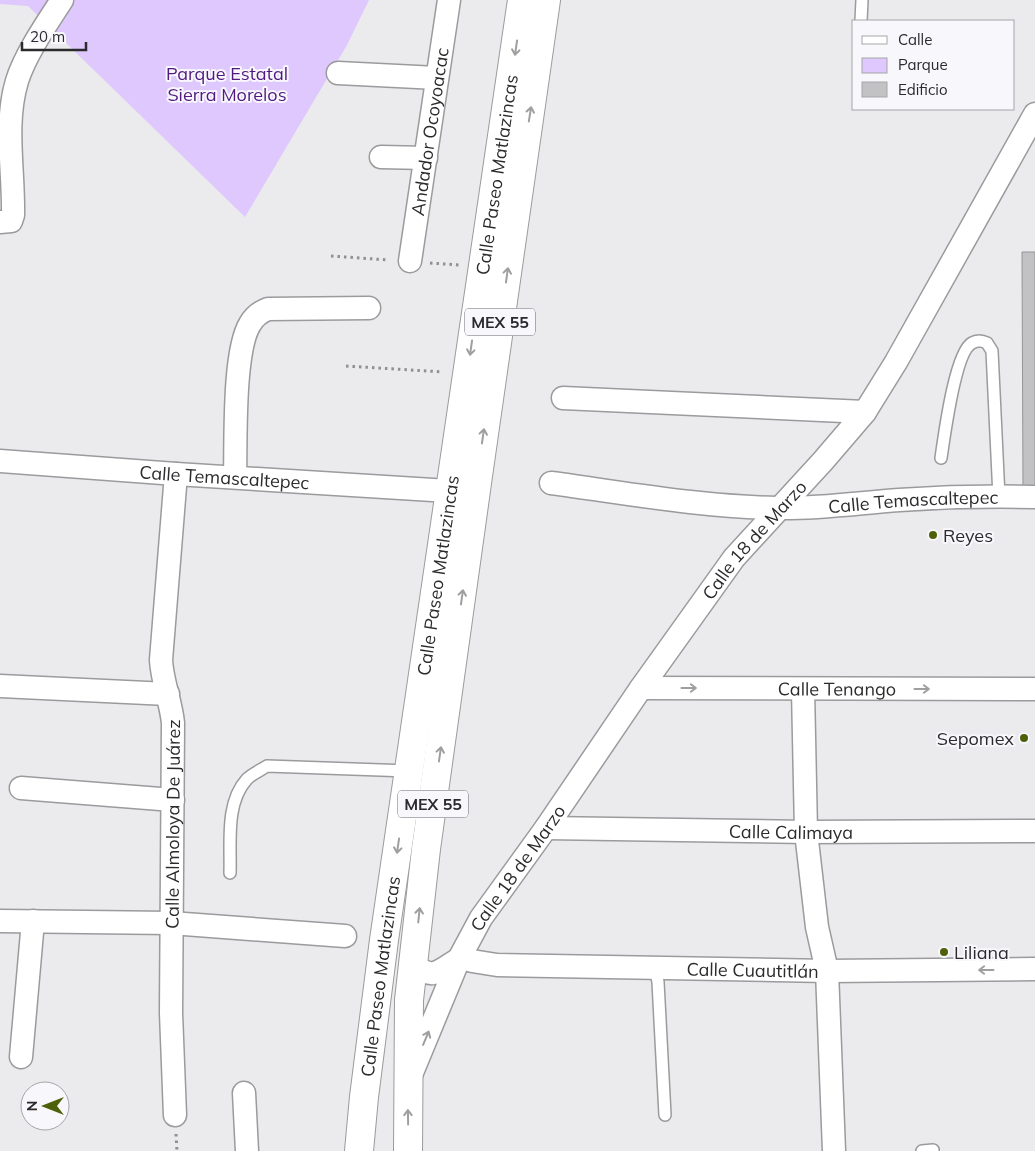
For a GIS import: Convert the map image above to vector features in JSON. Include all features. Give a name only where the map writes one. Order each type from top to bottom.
[{"type":"highway","name":"Calle Paseo Matlazincas","points":[[359,1151],[383,949],[522,0]]},
{"type":"highway","name":"Calle Paseo Matlazincas","points":[[408,1151],[409,1000],[426,849],[463,591],[476,483],[546,0]]},
{"type":"street","points":[[2,222],[11,221],[13,215],[10,122],[7,92],[18,79],[25,63],[62,0]]},
{"type":"street","name":"Andador Ocoyoacac","points":[[410,261],[449,0]]},
{"type":"street","points":[[338,73],[437,78]]},
{"type":"street","name":"Calle 18 de Marzo","points":[[408,1083],[466,960],[481,918],[546,828],[640,688],[734,558],[778,508],[829,455],[865,412],[896,362],[1035,114]]},
{"type":"street","points":[[381,157],[426,158]]},
{"type":"street","points":[[235,477],[240,357],[246,333],[257,315],[268,309],[369,308]]},
{"type":"street","points":[[563,398],[865,412]]},
{"type":"street","name":"Calle Temascaltepec","points":[[0,461],[449,491]]},
{"type":"street","name":"Calle Almoloya De Juárez","points":[[175,1114],[170,1013],[173,723],[168,694],[163,679],[162,660],[176,474]]},
{"type":"street","name":"Calle Temascaltepec","points":[[551,483],[705,504],[778,508],[831,506],[899,500],[1035,497]]},
{"type":"street","points":[[0,686],[168,694]]},
{"type":"street","name":"Calle Tenango","points":[[640,688],[1035,689]]},
{"type":"street","points":[[803,689],[806,832],[812,894],[827,971],[834,1151]]},
{"type":"street","points":[[20,788],[173,800]]},
{"type":"street","name":"Calle Calimaya","points":[[546,828],[806,832],[1035,831]]},
{"type":"street","points":[[0,921],[170,923],[345,936]]},
{"type":"street","points":[[21,1057],[33,921]]},
{"type":"street","points":[[414,964],[424,972],[433,973],[466,960]]},
{"type":"street","name":"Calle Cuautitlán","points":[[466,960],[497,965],[827,971],[1035,969]]},
{"type":"street","points":[[244,1093],[247,1151]]},
{"type":"lane","points":[[862,0],[862,20]]},
{"type":"lane","points":[[941,458],[949,405],[962,360],[972,343],[980,341],[987,343],[992,351],[999,497]]},
{"type":"lane","points":[[230,873],[232,812],[237,794],[248,778],[267,766],[409,770]]},
{"type":"lane","points":[[655,968],[658,982],[665,1115]]},
{"type":"lane","points":[[922,1151],[933,1150]]},
{"type":"path","points":[[346,366],[467,374]]},
{"type":"green space","name":"Parque Estatal Sierra Morelos","points":[[0,0],[369,0],[347,45],[245,217],[28,6],[0,4]]},
{"type":"building","points":[[1022,252],[1035,252],[1035,491],[1023,491]]},
{"type":"place","name":"Reyes","points":[[933,535]]},
{"type":"place","name":"Sepomex","points":[[1024,738]]},
{"type":"place","name":"Liliana","points":[[944,952]]}]
